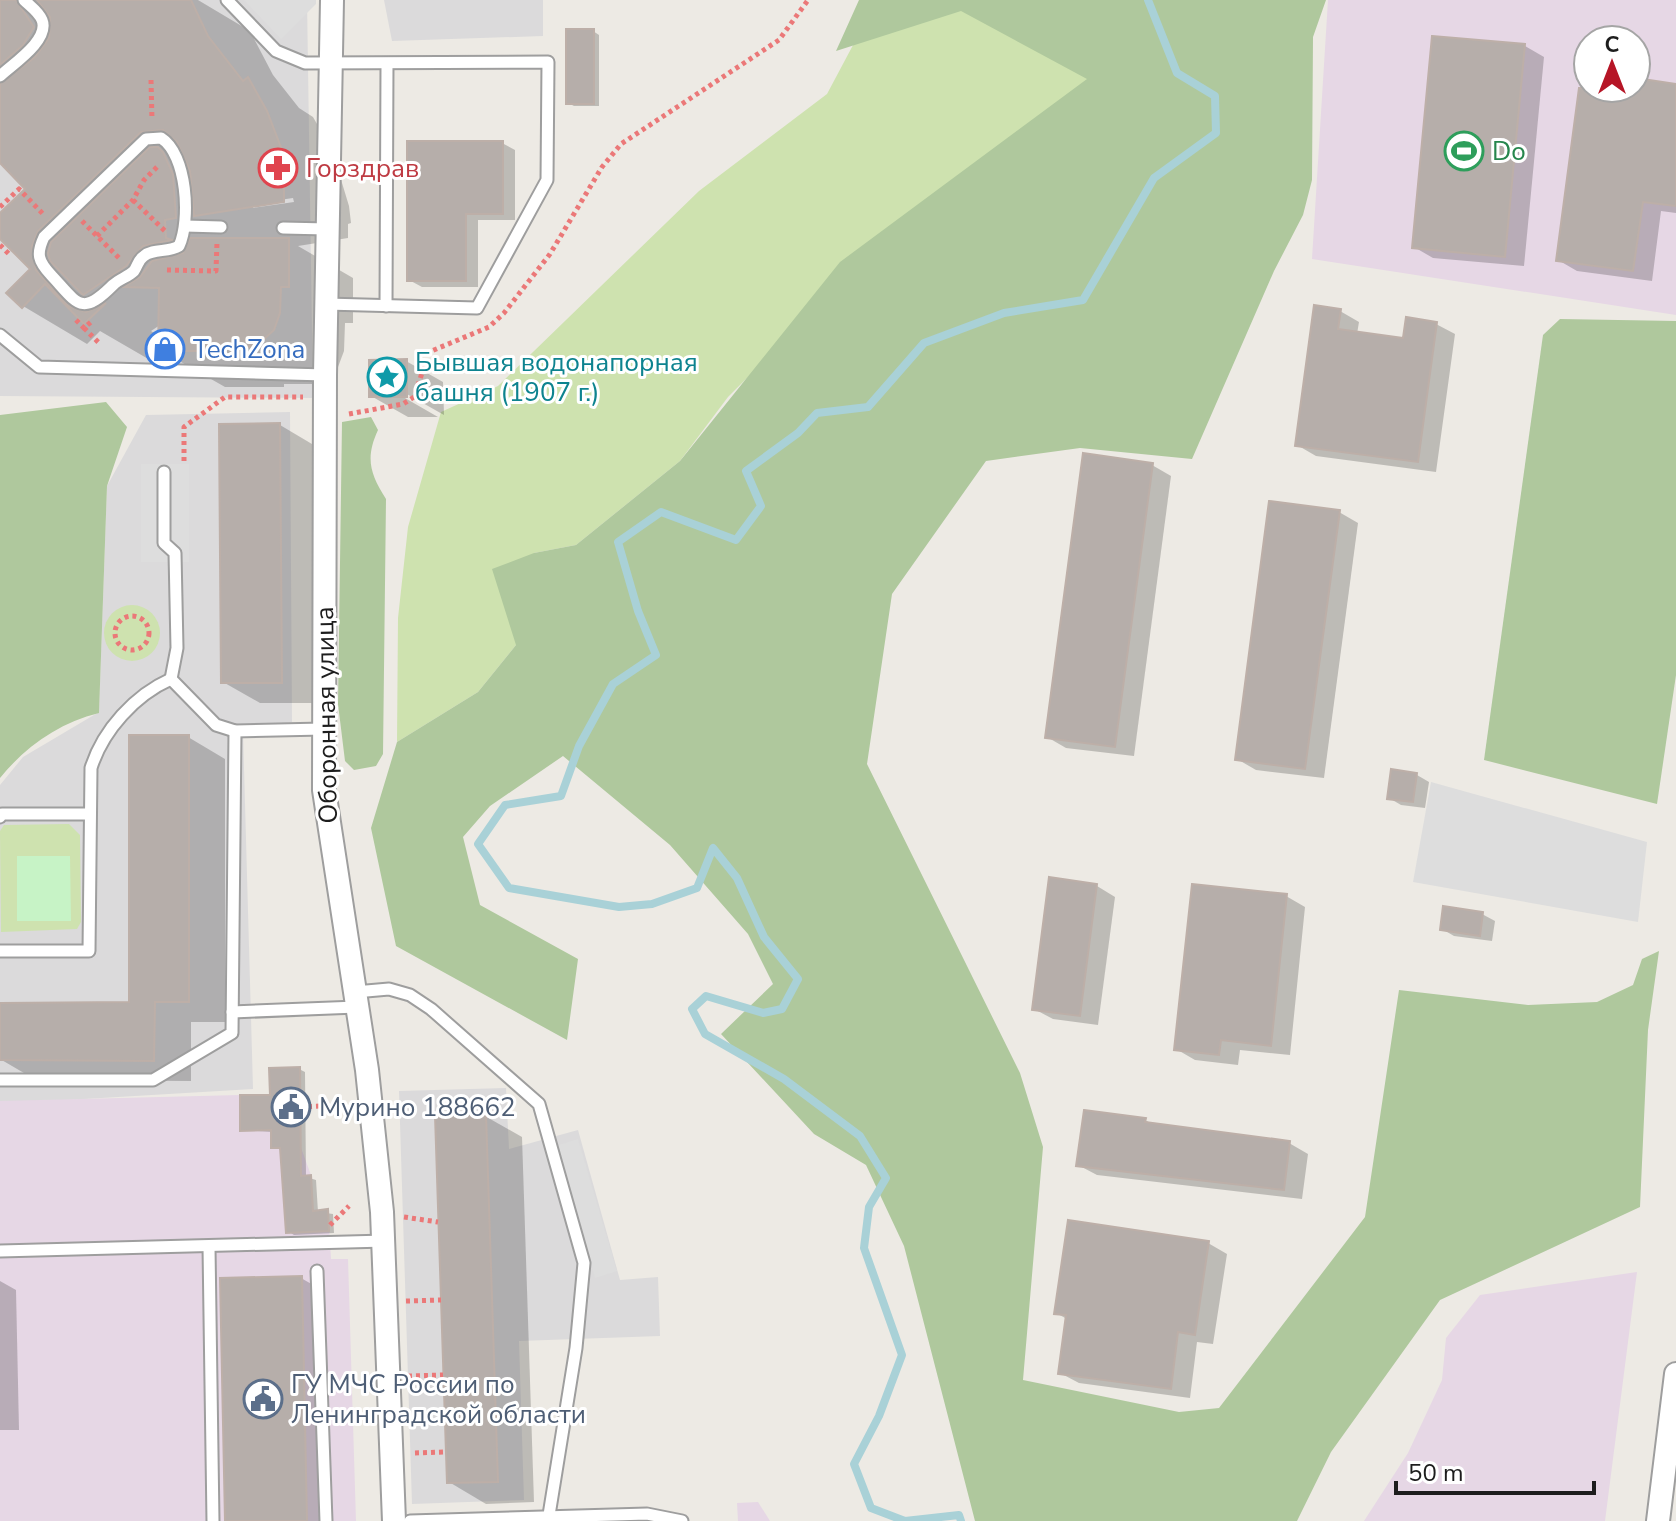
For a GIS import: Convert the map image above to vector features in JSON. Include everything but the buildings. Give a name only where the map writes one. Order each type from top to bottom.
[{"type":"street","name":"Оборонная улица","points":[[332,0],[325,375],[323,729],[326,822],[356,999],[385,1241],[394,1521]]},
{"type":"street","points":[[1658,1521],[1676,1374]]},
{"type":"lane","points":[[227,0],[276,51],[305,63],[548,62],[547,180],[477,308],[326,304]]},
{"type":"lane","points":[[0,76],[38,40],[43,29],[41,18],[27,1]]},
{"type":"lane","points":[[386,306],[387,64]]},
{"type":"lane","points":[[152,137],[161,138],[173,151],[185,185],[185,226],[179,246],[172,250],[150,252],[140,258],[133,272],[117,281],[95,303],[76,301],[39,263],[38,250],[44,237],[140,144],[152,137]]},
{"type":"lane","points":[[185,226],[219,227]]},
{"type":"lane","points":[[283,228],[327,229]]},
{"type":"lane","points":[[0,335],[39,367],[325,375]]},
{"type":"lane","points":[[164,472],[164,543],[175,553],[177,648],[171,679]]},
{"type":"lane","points":[[171,679],[216,725],[235,731],[323,729]]},
{"type":"lane","points":[[0,951],[89,951],[91,768],[97,750],[147,690],[171,679]]},
{"type":"lane","points":[[0,1080],[153,1080],[232,1033],[235,731]]},
{"type":"lane","points":[[0,817],[2,814],[89,814]]},
{"type":"lane","points":[[232,1012],[356,999],[389,989],[410,995],[431,1009],[539,1104],[584,1263],[576,1348],[549,1515]]},
{"type":"lane","points":[[0,1251],[385,1241]]},
{"type":"lane","points":[[209,1247],[213,1521]]},
{"type":"lane","points":[[317,1271],[326,1521]]},
{"type":"lane","points":[[410,1521],[647,1514],[682,1521]]},
{"type":"path","points":[[602,167],[621,144],[642,128],[779,40],[808,0]]},
{"type":"path","points":[[151,80],[152,137]]},
{"type":"path","points":[[97,236],[133,200],[144,180],[173,151]]},
{"type":"path","points":[[0,207],[19,189],[66,237],[83,221],[133,272]]},
{"type":"path","points":[[133,200],[179,246]]},
{"type":"path","points":[[157,270],[216,271],[219,227]]},
{"type":"path","points":[[0,245],[11,256]]},
{"type":"path","points":[[84,328],[99,343]]},
{"type":"path","points":[[184,461],[184,427],[225,397],[311,397]]},
{"type":"path","points":[[130,616],[139,617],[148,631],[147,640],[133,650],[124,648],[117,642],[116,625],[130,616]]},
{"type":"path","points":[[300,1107],[345,1105]]},
{"type":"path","points":[[329,1226],[349,1206]]},
{"type":"path","points":[[397,1215],[438,1222]]},
{"type":"path","points":[[387,1301],[441,1300]]},
{"type":"path","points":[[389,1377],[443,1375]]},
{"type":"path","points":[[392,1453],[446,1452]]},
{"type":"shaded area","points":[[0,0],[307,0],[313,398],[0,396]]},
{"type":"shaded area","points":[[244,0],[316,0],[316,4],[281,39]]},
{"type":"shaded area","points":[[384,0],[543,0],[543,36],[392,41]]},
{"type":"shaded area","points":[[1328,0],[1676,0],[1676,315],[1312,259]]},
{"type":"shaded area","points":[[290,412],[292,722],[243,732],[253,1089],[0,1104],[0,785],[23,757],[99,712],[107,486],[146,415]]},
{"type":"shaded area","points":[[141,464],[189,464],[189,562],[141,562]]},
{"type":"shaded area","points":[[1431,782],[1647,842],[1638,922],[1413,882]]},
{"type":"shaded area","points":[[506,1088],[509,1149],[578,1130],[620,1280],[658,1277],[660,1336],[519,1341],[524,1500],[412,1504],[399,1091]]},
{"type":"shaded area","points":[[240,1095],[240,1131],[271,1130],[271,1148],[301,1148],[311,1175],[313,1210],[328,1209],[331,1259],[348,1259],[356,1521],[0,1521],[0,1101]]},
{"type":"shaded area","points":[[578,1139],[617,1271],[595,1278],[556,1146]]},
{"type":"shaded area","points":[[1637,1272],[1605,1521],[1364,1521],[1408,1453],[1442,1380],[1446,1338],[1480,1295]]},
{"type":"shaded area","points":[[758,1502],[770,1521],[738,1521],[737,1503]]},
{"type":"green space","points":[[859,0],[1326,0],[1313,37],[1312,180],[1303,215],[1274,271],[1192,459],[1080,448],[986,461],[892,594],[867,764],[1020,1073],[1043,1147],[1023,1380],[1179,1412],[1219,1408],[1365,1217],[1399,990],[1528,1005],[1597,1002],[1633,985],[1642,959],[1659,951],[1648,1030],[1640,1207],[1440,1300],[1331,1452],[1297,1521],[975,1521],[904,1246],[866,1165],[814,1134],[721,1034],[773,984],[748,934],[670,845],[563,756],[490,806],[463,837],[480,905],[578,959],[567,1040],[396,946],[371,828],[397,742],[478,692],[516,645],[492,569],[534,553],[576,545],[680,461],[840,262],[1087,79],[961,11],[836,51]]},
{"type":"green space","points":[[877,0],[1123,0],[1127,100],[842,283],[728,397],[680,461],[576,545],[534,553],[516,645],[478,692],[397,742],[398,618],[408,527],[441,412],[498,386],[699,191],[827,94]]},
{"type":"green space","points":[[1560,319],[1676,321],[1676,675],[1657,804],[1484,760],[1543,335]]},
{"type":"green space","points":[[106,402],[127,427],[107,486],[99,713],[70,723],[44,737],[0,778],[0,415]]},
{"type":"green space","points":[[371,417],[378,430],[371,466],[386,499],[383,754],[376,766],[354,770],[345,761],[338,704],[342,422]]},
{"type":"green space","points":[[132,605],[152,613],[160,633],[152,653],[132,661],[112,653],[104,633],[112,613]]},
{"type":"green space","points":[[69,824],[80,835],[81,922],[77,929],[1,932],[0,831],[4,825]]},
{"type":"green space","points":[[17,856],[70,856],[71,921],[17,921]]},
{"type":"waterway","points":[[961,1521],[959,1515],[905,1521],[871,1508],[854,1464],[879,1416],[902,1355],[864,1248],[869,1207],[886,1178],[860,1136],[784,1079],[705,1034],[692,1009],[706,996],[763,1013],[782,1009],[798,979],[764,937],[737,878],[713,848],[697,888],[652,904],[619,907],[509,888],[478,844],[505,805],[561,796],[579,746],[613,684],[656,655],[638,611],[618,542],[661,512],[736,540],[761,506],[746,471],[798,433],[817,413],[868,407],[924,343],[1004,313],[1083,300],[1154,178],[1216,133],[1215,96],[1177,73],[1148,0]]},
{"type":"place","name":"Do","points":[[1464,151]]},
{"type":"place","name":"Горздрав","points":[[278,168]]},
{"type":"place","name":"TechZona","points":[[165,349]]},
{"type":"place","name":"Бывшая водонапорная башня (1907 г.)","points":[[387,377]]},
{"type":"place","name":"Мурино 188662","points":[[291,1107]]},
{"type":"place","name":"ГУ МЧС России по Ленинградской области","points":[[263,1399]]}]
